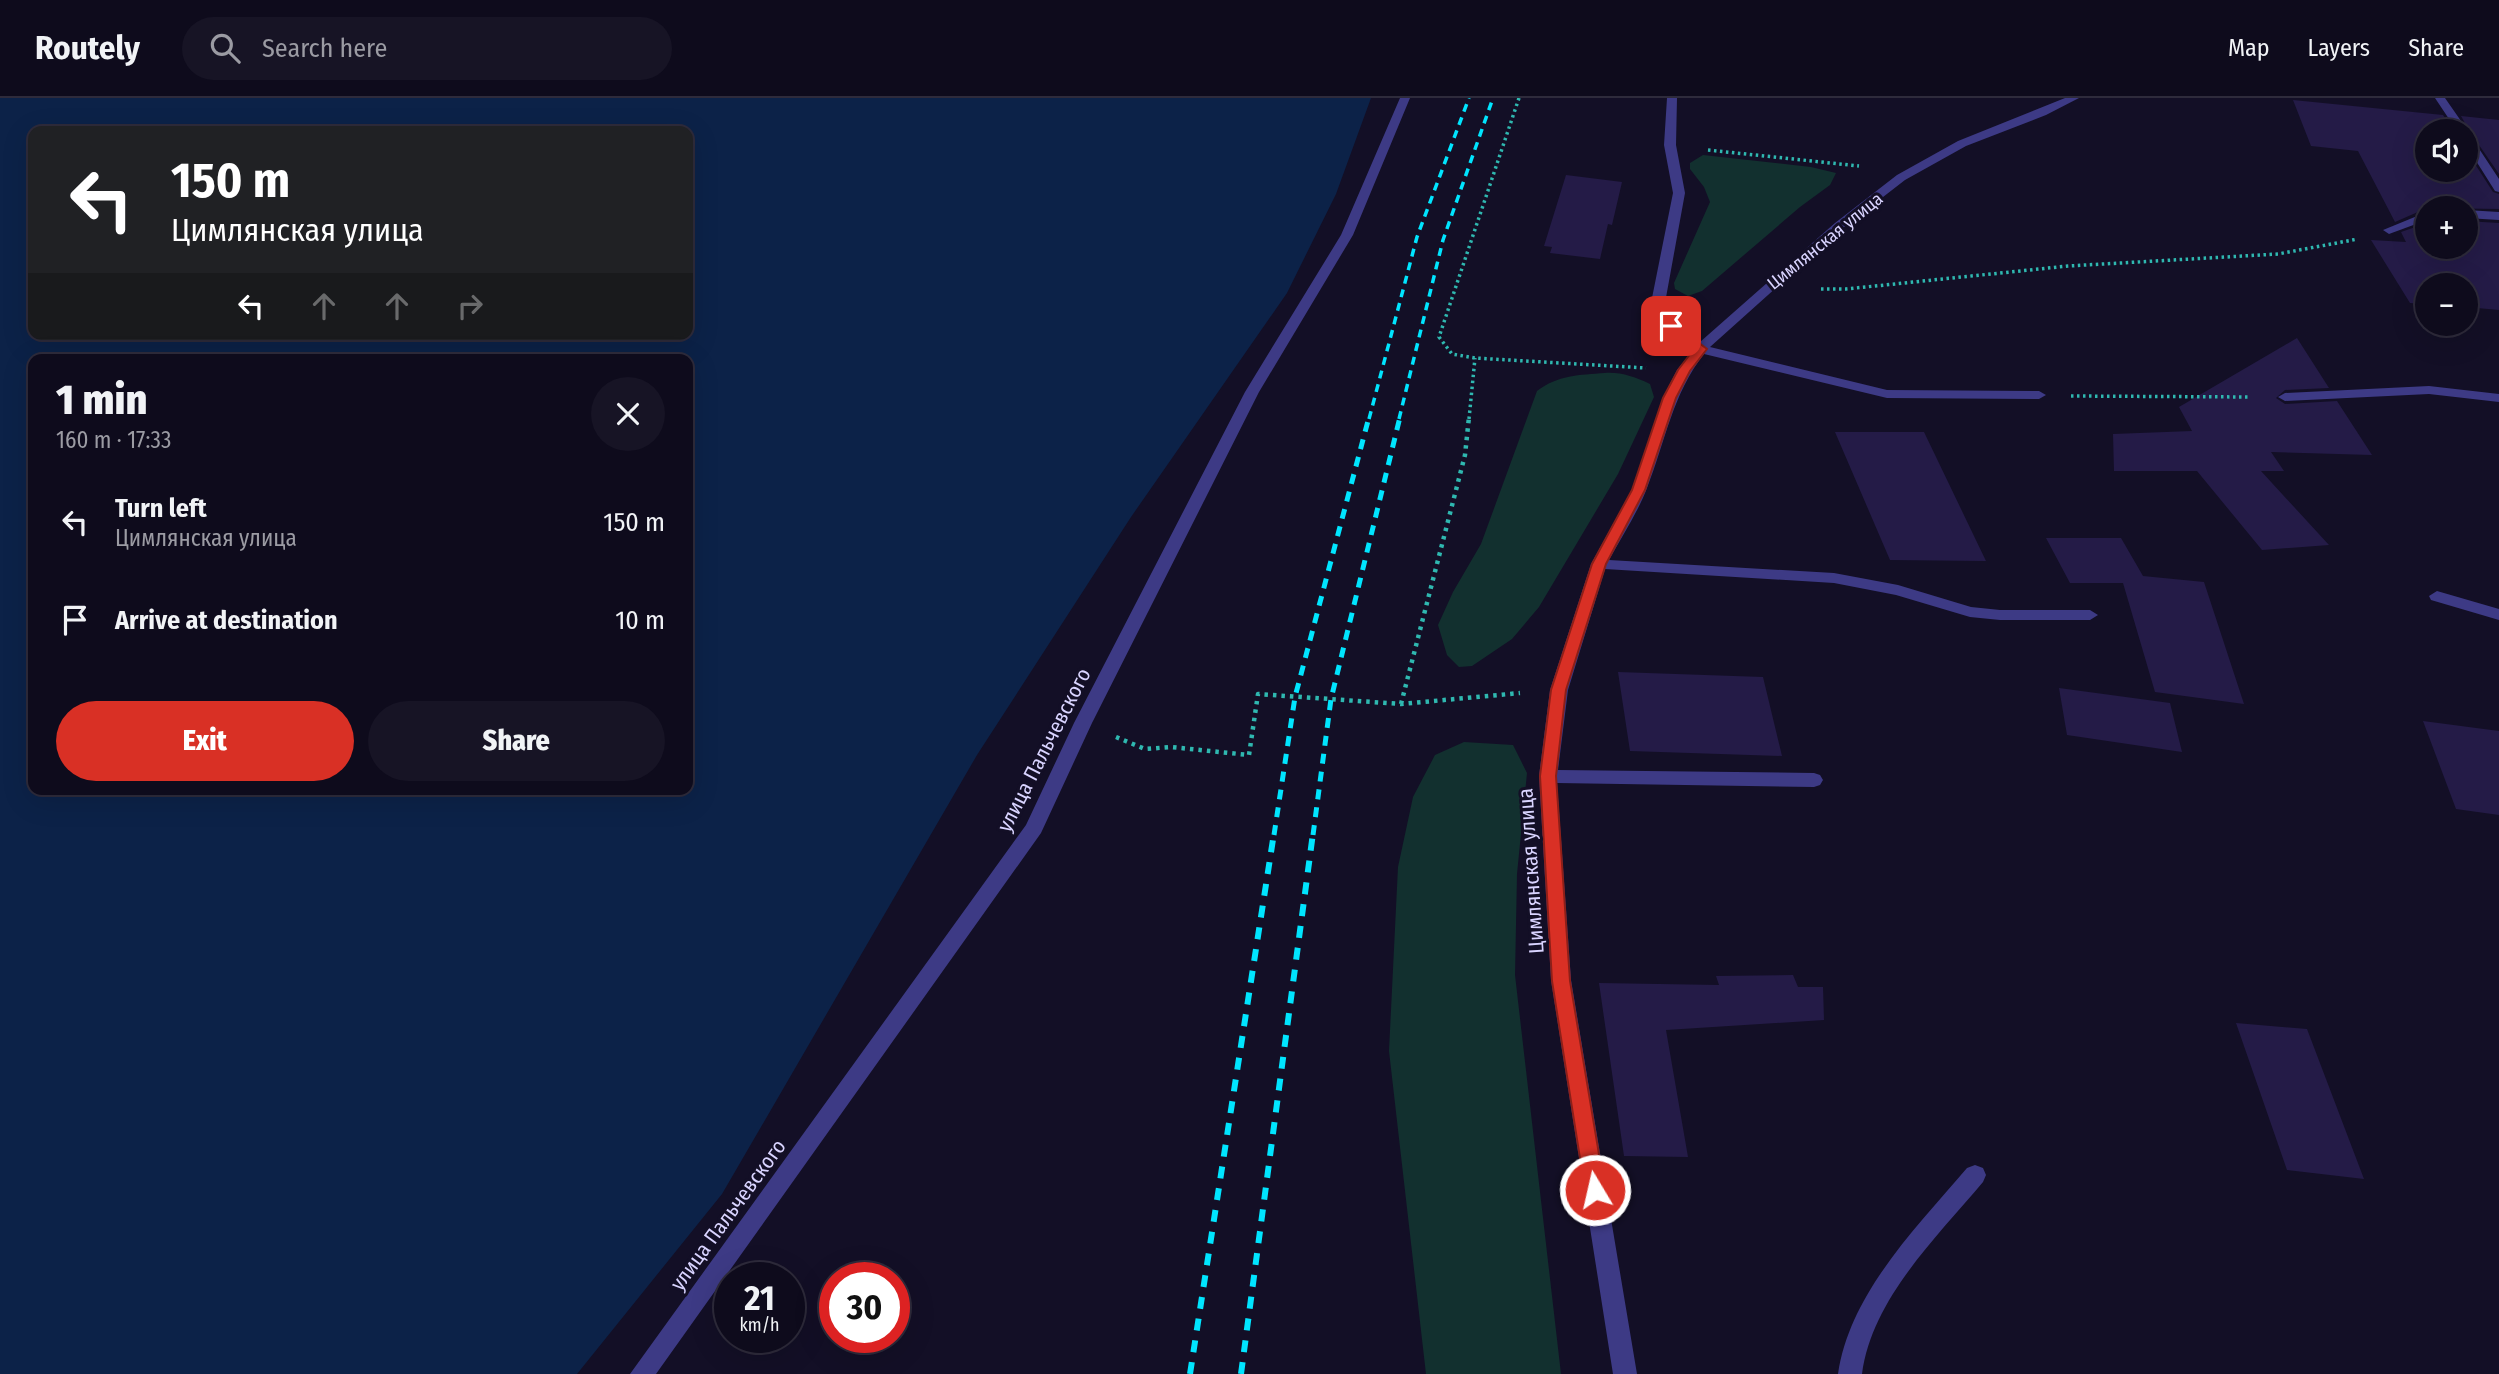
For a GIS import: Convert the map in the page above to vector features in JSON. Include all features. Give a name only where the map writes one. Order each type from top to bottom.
[{"type":"street","name":"улица Пальчевского","points":[[642,1374],[1034,828],[1083,723],[1252,392],[1347,235],[1405,98]]},
{"type":"street","points":[[1672,98],[1670,145],[1679,193],[1658,303],[1671,326],[1701,349],[1887,394],[2039,395]]},
{"type":"street","name":"Цимлянская улица","points":[[1625,1374],[1561,981],[1548,776],[1559,690],[1599,564],[1639,490],[1670,398],[1684,370],[1738,312],[1851,215],[1943,152],[1995,128],[2049,111],[2074,98]]},
{"type":"street","points":[[2440,98],[2454,119]]},
{"type":"street","points":[[2478,156],[2499,188]]},
{"type":"street","points":[[2478,215],[2499,216]]},
{"type":"street","points":[[2389,230],[2415,220]]},
{"type":"street","points":[[2285,397],[2429,390],[2499,398]]},
{"type":"street","points":[[1599,564],[1834,578],[1898,590],[1970,612],[2000,615],[2090,615]]},
{"type":"street","points":[[2437,596],[2499,615]]},
{"type":"street","points":[[1548,776],[1814,780]]},
{"type":"street","points":[[1850,1374],[1849,1359],[1876,1301],[1975,1175]]},
{"type":"path","points":[[1519,98],[1439,337],[1452,354],[1475,358],[1684,370]]},
{"type":"path","points":[[1670,145],[1912,172]]},
{"type":"path","points":[[1775,282],[1811,288],[1846,289],[1988,271],[2280,253],[2337,245],[2389,230]]},
{"type":"path","points":[[1401,704],[1465,454],[1475,358]]},
{"type":"path","points":[[2039,395],[2285,397]]},
{"type":"path","points":[[1083,723],[1145,749],[1171,747],[1249,755],[1258,694],[1401,704],[1559,690]]},
{"type":"green space","points":[[1703,155],[1811,167],[1836,173],[1830,185],[1800,207],[1702,291],[1688,296],[1675,289],[1674,283],[1710,202],[1704,187],[1690,169],[1690,163]]},
{"type":"green space","points":[[1617,373],[1650,384],[1654,397],[1618,474],[1539,607],[1512,639],[1472,666],[1459,667],[1447,655],[1438,625],[1453,592],[1481,544],[1537,391],[1561,379]]},
{"type":"green space","points":[[1464,742],[1513,745],[1527,773],[1517,874],[1515,975],[1561,1374],[1426,1374],[1389,1051],[1398,867],[1413,797],[1435,755]]},
{"type":"water","points":[[0,98],[1371,98],[1336,194],[1287,293],[1131,517],[977,755],[722,1194],[577,1374],[0,1374]]},
{"type":"building","points":[[2293,100],[2443,115],[2446,119],[2415,119],[2415,182],[2478,182],[2478,169],[2493,192],[2499,194],[2499,209],[2478,209],[2478,196],[2415,196],[2415,213],[2395,222],[2358,151],[2311,146]]},
{"type":"building","points":[[2461,116],[2499,120],[2499,174],[2478,144],[2478,119],[2463,119]]},
{"type":"building","points":[[1566,175],[1622,182],[1612,225],[1608,224],[1600,259],[1550,253],[1552,247],[1544,246]]},
{"type":"building","points":[[2478,222],[2499,223],[2499,310],[2478,308],[2478,273],[2415,273],[2415,303],[2410,303],[2371,240],[2406,242],[2401,232],[2415,227],[2415,259],[2478,259]]},
{"type":"building","points":[[2297,338],[2329,388],[2285,390],[2276,398],[2285,404],[2337,401],[2372,455],[2271,452],[2284,471],[2261,471],[2329,545],[2262,550],[2197,471],[2114,471],[2113,434],[2192,431],[2179,407]]},
{"type":"building","points":[[1835,432],[1924,432],[1986,561],[1890,560]]},
{"type":"building","points":[[2046,538],[2121,538],[2143,576],[2204,582],[2244,704],[2155,692],[2123,583],[2070,583]]},
{"type":"building","points":[[1618,672],[1763,677],[1782,756],[1630,751]]},
{"type":"building","points":[[2059,688],[2170,703],[2182,752],[2067,735]]},
{"type":"building","points":[[2423,721],[2499,731],[2499,815],[2456,809]]},
{"type":"building","points":[[1793,975],[1798,987],[1823,987],[1824,1020],[1666,1030],[1688,1157],[1624,1156],[1599,983],[1719,985],[1716,976]]},
{"type":"building","points":[[2236,1023],[2307,1029],[2364,1179],[2287,1170]]},
{"type":"railway","points":[[1369,419],[1417,237],[1469,98]]},
{"type":"railway","points":[[1399,419],[1443,240],[1493,98]]},
{"type":"railway","points":[[1274,835],[1295,697],[1369,417]]},
{"type":"railway","points":[[1313,835],[1331,699],[1400,417]]},
{"type":"railway","points":[[1190,1374],[1274,833]]},
{"type":"railway","points":[[1241,1374],[1313,833]]},
{"type":"route","points":[[1595,1190],[1561,981],[1548,776],[1559,690],[1599,564],[1639,490],[1670,398],[1684,370],[1701,349],[1671,326]]}]
